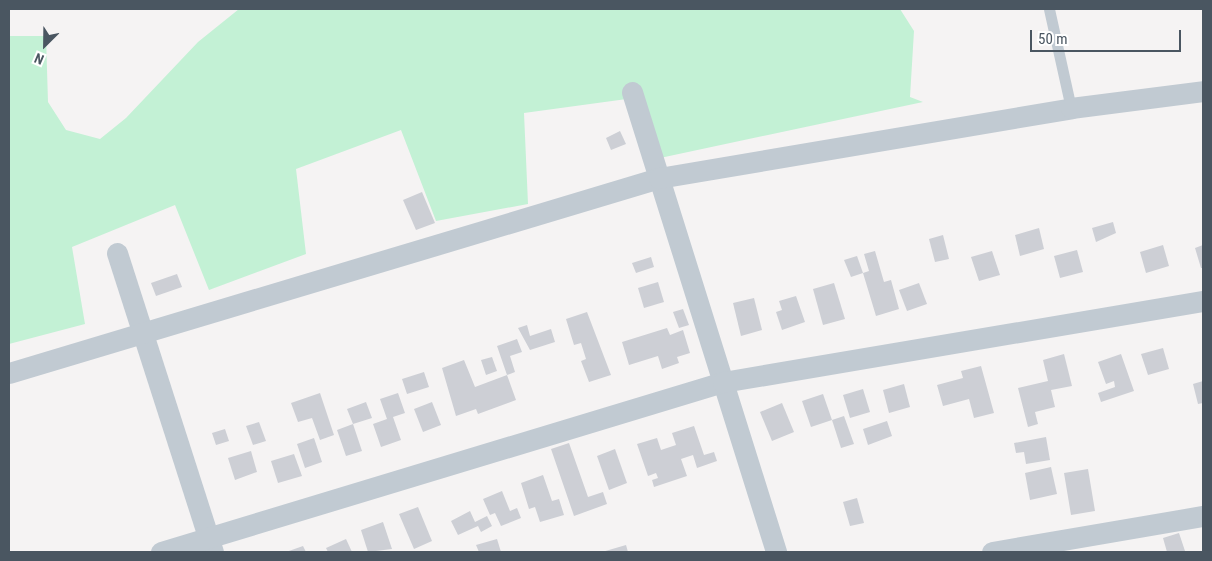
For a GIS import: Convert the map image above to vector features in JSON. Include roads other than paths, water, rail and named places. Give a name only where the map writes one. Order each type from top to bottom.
[{"type":"street","points":[[9,373],[659,178],[1071,108],[1203,91]]},
{"type":"street","points":[[632,92],[776,552]]},
{"type":"street","points":[[117,253],[211,545]]},
{"type":"street","points":[[161,552],[211,545],[723,382],[1203,301]]},
{"type":"street","points":[[992,552],[1040,548],[1203,516]]},
{"type":"lane","points":[[1049,9],[1071,108]]}]
